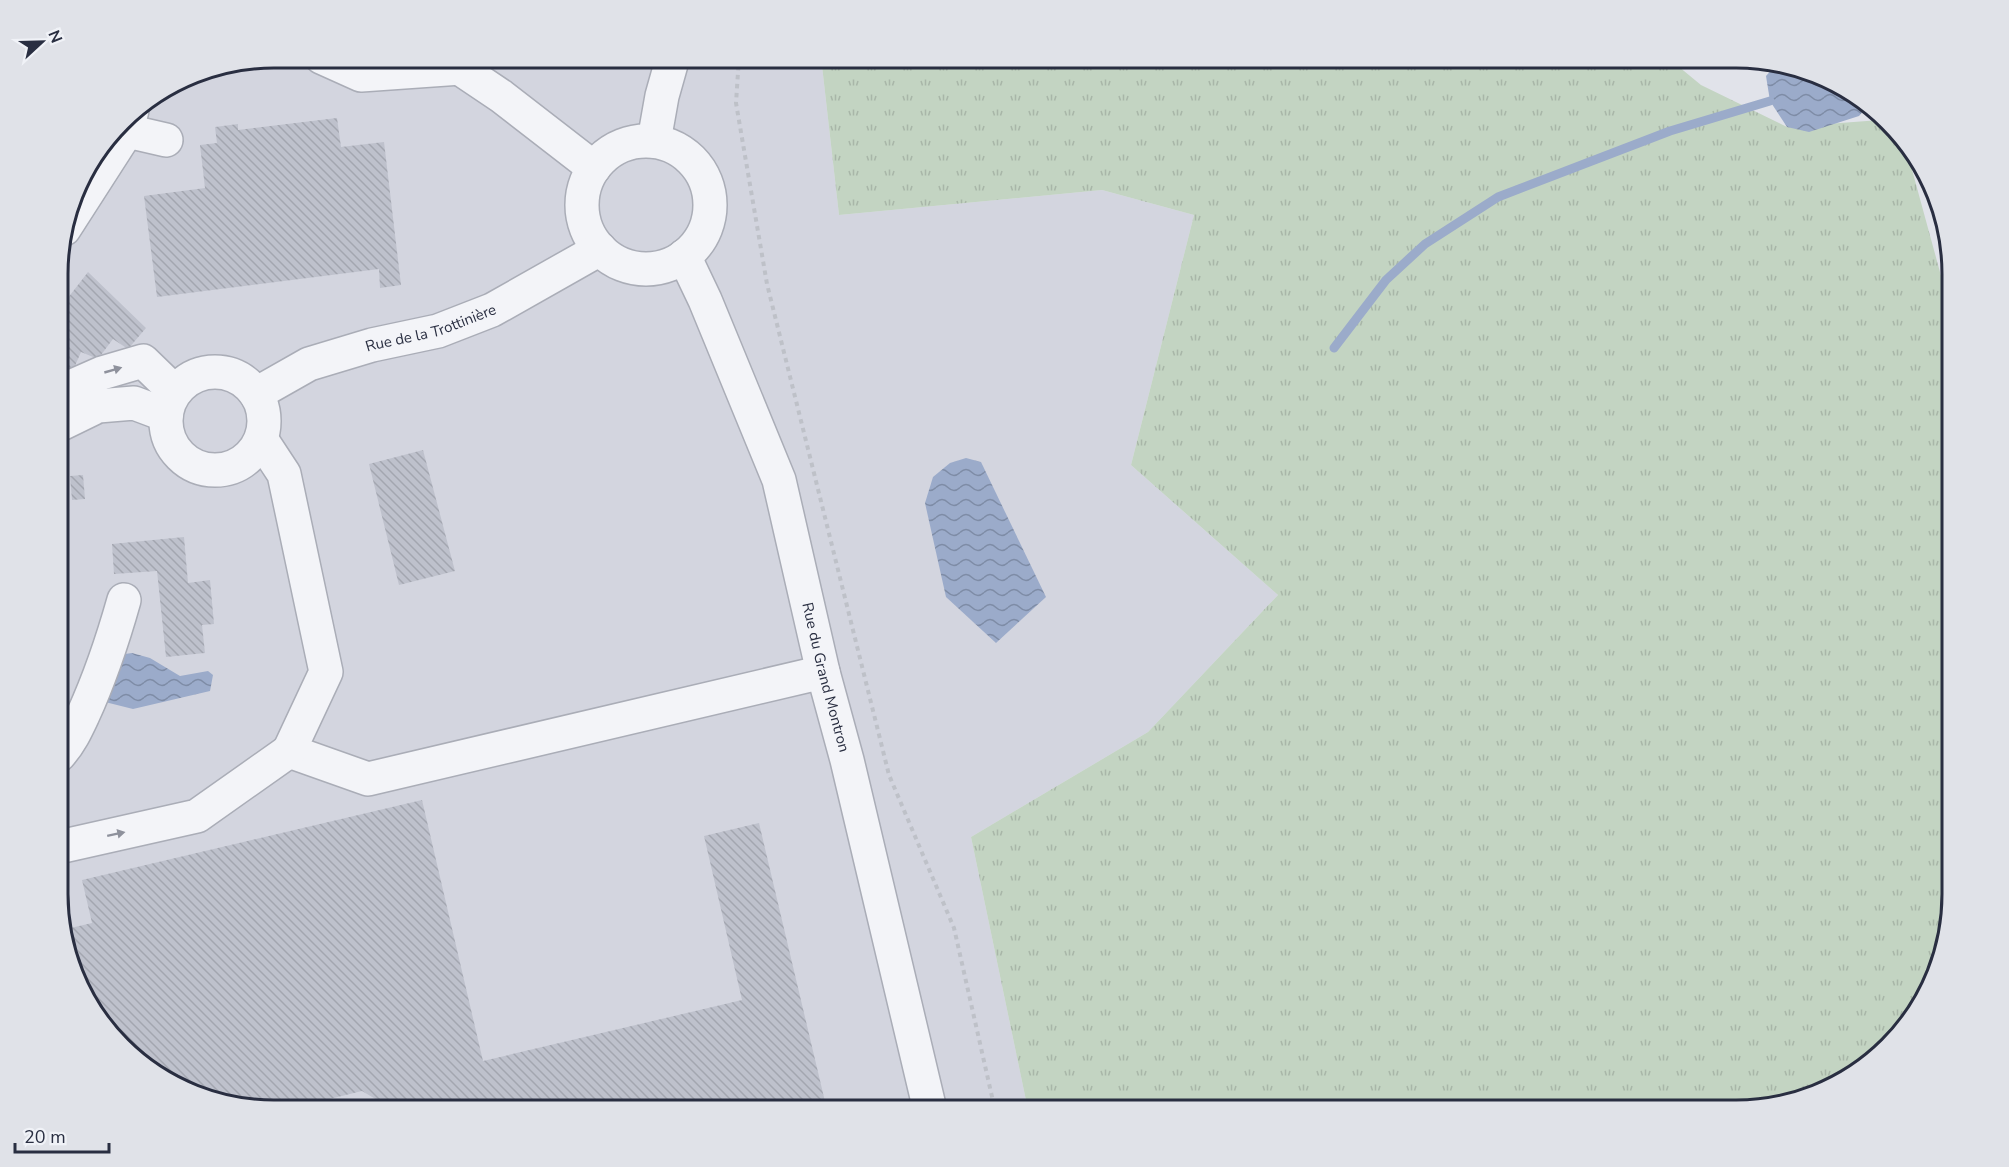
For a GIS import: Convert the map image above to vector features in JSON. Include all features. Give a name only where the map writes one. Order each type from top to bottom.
[{"type":"street","points":[[345,68],[361,75],[414,68]]},
{"type":"street","points":[[459,68],[501,96],[594,168]]},
{"type":"street","points":[[654,141],[670,68]]},
{"type":"street","points":[[134,123],[166,140]]},
{"type":"street","points":[[80,203],[121,136]]},
{"type":"street","points":[[637,141],[654,141],[675,148],[692,161],[704,179],[709,200],[708,221],[699,240],[684,256],[668,265],[650,269],[631,267],[614,261],[600,249],[587,231],[582,210],[584,188],[594,168],[605,155],[621,146],[637,141]]},
{"type":"street","name":"Rue de la Trottinière","points":[[256,394],[309,363],[372,345],[438,331],[492,310],[600,249]]},
{"type":"street","name":"Rue du Grand Montron","points":[[684,256],[705,300],[779,480],[823,672],[847,760],[928,1100]]},
{"type":"street","points":[[68,388],[102,373],[143,361],[171,404]]},
{"type":"street","points":[[216,372],[231,375],[245,382],[256,394],[262,408],[264,424],[261,439],[253,453],[241,463],[227,469],[211,470],[196,466],[183,458],[172,446],[166,431],[171,404],[186,381],[200,374],[216,372]]},
{"type":"street","points":[[68,421],[98,406],[134,403],[171,404]]},
{"type":"street","points":[[68,845],[197,816],[288,751],[326,672],[284,474],[261,439]]},
{"type":"street","points":[[68,746],[91,698],[115,633],[124,600]]},
{"type":"street","points":[[288,751],[368,778],[823,672]]},
{"type":"path","points":[[738,68],[736,103],[767,284],[889,775],[954,928],[993,1100]]},
{"type":"shaded area","points":[[822,68],[839,215],[1102,190],[1194,215],[1131,465],[1278,595],[1148,732],[971,837],[1026,1099],[274,1100],[247,1098],[195,1084],[148,1057],[119,1029],[102,1008],[78,959],[69,920],[69,247],[78,208],[102,159],[138,119],[159,102],[208,78],[247,69]]},
{"type":"green space","points":[[822,68],[1680,68],[1701,85],[1787,127],[1873,121],[1890,138],[1911,167],[1941,276],[1941,907],[1938,933],[1931,959],[1914,996],[1899,1019],[1861,1057],[1838,1072],[1801,1089],[1775,1096],[1749,1099],[1026,1099],[971,837],[1148,732],[1278,595],[1131,465],[1194,215],[1102,190],[839,215]]},
{"type":"water","points":[[1771,71],[1814,83],[1850,102],[1862,112],[1859,116],[1809,132],[1787,127],[1770,101],[1766,76]]},
{"type":"water","points":[[966,458],[981,462],[1046,597],[996,643],[946,597],[925,503],[933,477],[950,463]]},
{"type":"water","points":[[132,653],[150,658],[180,676],[208,671],[213,675],[210,691],[133,709],[105,702],[118,655]]},
{"type":"building","points":[[337,118],[341,147],[384,142],[401,285],[380,288],[379,269],[157,297],[144,196],[205,188],[200,145],[217,143],[215,127],[238,124],[238,130]]},
{"type":"building","points":[[88,272],[146,328],[128,349],[113,339],[98,359],[81,352],[71,375],[68,376],[68,298]]},
{"type":"building","points":[[423,450],[455,571],[399,585],[369,464]]},
{"type":"building","points":[[83,475],[85,499],[72,500],[70,476]]},
{"type":"building","points":[[184,537],[188,583],[210,580],[214,624],[202,625],[205,653],[166,657],[157,571],[114,574],[112,544]]},
{"type":"building","points":[[422,800],[483,1061],[742,1000],[704,836],[759,823],[825,1100],[377,1100],[362,1091],[326,1100],[274,1100],[247,1098],[220,1092],[195,1084],[148,1057],[119,1029],[102,1008],[78,959],[71,933],[70,928],[92,923],[82,880]]},
{"type":"waterway","points":[[1334,348],[1386,280],[1425,244],[1498,197],[1670,131],[1770,101]]}]
